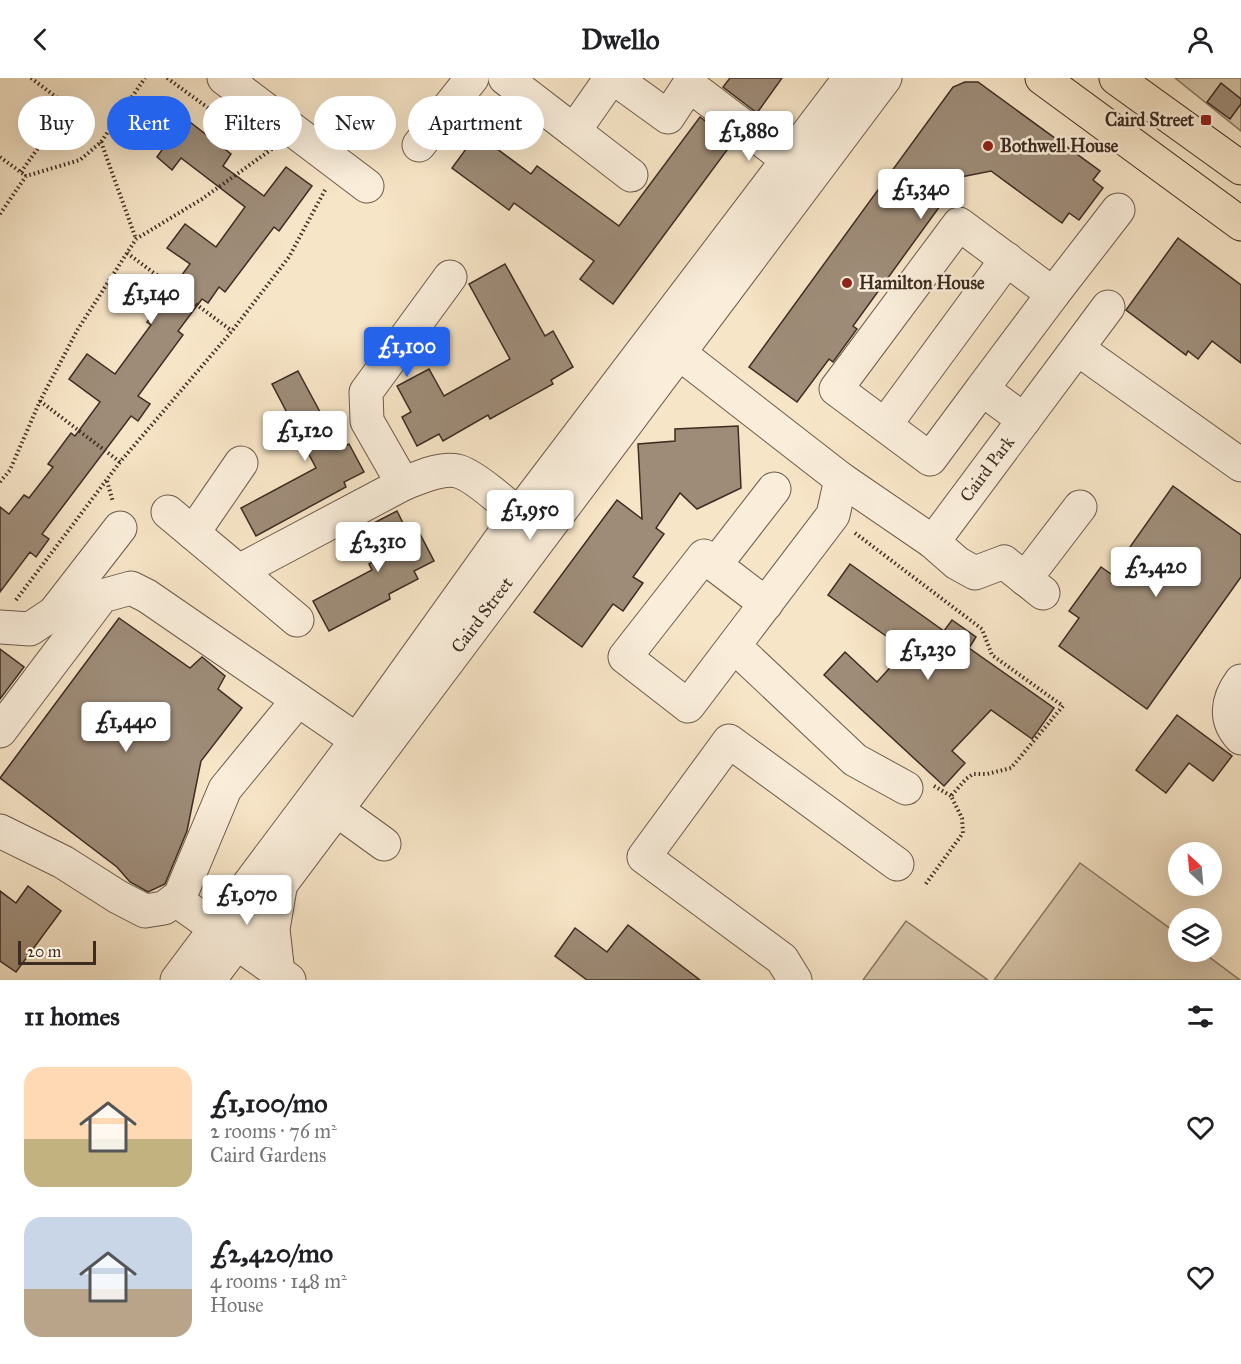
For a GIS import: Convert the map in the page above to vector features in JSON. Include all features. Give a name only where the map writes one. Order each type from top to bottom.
[{"type":"main road","points":[[1042,78],[1241,224]]},
{"type":"main road","points":[[1116,78],[1241,168]]},
{"type":"street","points":[[224,78],[240,96]]},
{"type":"street","points":[[458,96],[472,78]]},
{"type":"street","points":[[505,78],[632,176]]},
{"type":"street","points":[[574,131],[613,78],[668,117],[692,82],[718,108],[800,169]]},
{"type":"street","name":"Caird Street","points":[[530,526],[679,353],[800,169],[850,78]]},
{"type":"street","name":"Caird Street","points":[[209,980],[226,936],[530,526],[800,169],[885,78]]},
{"type":"street","points":[[302,150],[338,165],[367,186]]},
{"type":"street","points":[[1053,294],[959,224],[836,389],[930,459],[1118,210]]},
{"type":"street","points":[[885,424],[1007,260]]},
{"type":"street","points":[[403,484],[367,421],[366,392],[450,277]]},
{"type":"street","name":"Caird Park","points":[[933,542],[1108,307]]},
{"type":"street","points":[[1077,349],[1241,465]]},
{"type":"street","points":[[679,353],[841,479],[975,573],[1004,562],[1034,586],[1080,507]]},
{"type":"street","points":[[982,390],[1023,420]]},
{"type":"street","points":[[241,463],[181,522],[297,620]]},
{"type":"street","points":[[239,571],[403,484],[427,474],[457,470],[475,481],[530,526]]},
{"type":"street","points":[[766,604],[704,556],[625,657],[680,718],[734,646],[766,604],[833,515],[841,479]]},
{"type":"street","points":[[715,565],[774,489]]},
{"type":"street","points":[[5,617],[30,629],[54,613],[120,528]]},
{"type":"street","points":[[0,731],[102,597],[131,588],[147,596],[367,747]]},
{"type":"street","points":[[734,646],[855,760],[906,788]]},
{"type":"street","points":[[1241,681],[1229,704],[1229,719],[1241,738]]},
{"type":"street","points":[[0,831],[63,862],[118,897],[145,911],[164,908],[176,900],[195,864],[225,789],[298,700]]},
{"type":"street","points":[[795,980],[782,959],[644,857],[729,741],[897,864]]},
{"type":"street","name":"Caird Street","points":[[177,980],[281,883],[337,810],[367,747]]},
{"type":"street","points":[[337,810],[384,844]]},
{"type":"street","points":[[281,883],[274,910],[273,929],[284,976]]},
{"type":"street","points":[[176,900],[284,976]]},
{"type":"path","points":[[21,172],[68,106],[31,78]]},
{"type":"path","points":[[0,214],[26,176],[80,160],[101,142],[145,78]]},
{"type":"path","points":[[167,78],[203,98]]},
{"type":"path","points":[[101,142],[136,239]]},
{"type":"path","points":[[0,482],[10,470],[40,401],[78,329],[136,239],[267,150]]},
{"type":"path","points":[[0,157],[26,176]]},
{"type":"path","points":[[5,617],[120,462],[232,331],[289,257],[338,165]]},
{"type":"path","points":[[126,253],[232,331]]},
{"type":"path","points":[[40,401],[120,462]]},
{"type":"path","points":[[833,515],[982,629],[992,655],[1063,706],[1011,768],[987,774],[973,774],[951,796],[962,818],[963,833],[925,885]]},
{"type":"shaded area","points":[[1175,78],[1241,78],[1241,131]]},
{"type":"shaded area","points":[[1080,863],[1168,927],[1168,962],[1216,962],[1240,980],[994,980]]},
{"type":"shaded area","points":[[906,921],[988,980],[863,980]]},
{"type":"building","points":[[730,78],[782,78],[757,113],[723,87]]},
{"type":"building","points":[[965,82],[978,82],[1100,171],[1093,180],[1103,188],[1079,220],[1069,213],[1062,223],[991,171],[961,177],[853,326],[857,329],[833,362],[829,359],[797,402],[749,367],[953,87]]},
{"type":"building","points":[[1221,83],[1241,99],[1241,104],[1230,119],[1207,102]]},
{"type":"building","points":[[700,117],[733,142],[613,304],[580,279],[594,261],[514,203],[509,210],[452,168],[465,150],[499,150],[531,174],[537,166],[619,226]]},
{"type":"building","points":[[191,123],[203,132],[203,150],[226,150],[231,154],[223,166],[264,196],[286,167],[312,186],[279,231],[274,227],[225,292],[219,287],[208,303],[202,299],[178,331],[183,335],[138,396],[150,404],[138,421],[131,416],[42,534],[49,539],[36,557],[30,552],[0,592],[0,507],[9,514],[24,495],[29,498],[53,467],[48,464],[71,433],[75,436],[100,402],[69,379],[87,354],[115,374],[151,325],[147,322],[190,264],[167,248],[185,224],[216,247],[245,207],[181,158],[172,170],[157,157],[162,150],[191,150]]},
{"type":"building","points":[[1178,238],[1241,285],[1241,363],[1212,341],[1198,359],[1188,351],[1186,355],[1126,310]]},
{"type":"building","points":[[505,264],[545,336],[553,331],[573,367],[551,380],[553,384],[490,419],[488,415],[443,441],[439,434],[417,446],[402,417],[411,412],[397,386],[429,369],[444,396],[510,359],[469,284]]},
{"type":"building","points":[[298,371],[340,449],[349,444],[364,472],[344,482],[346,487],[256,536],[241,508],[316,468],[272,384]]},
{"type":"building","points":[[738,426],[741,488],[697,509],[680,493],[656,528],[664,534],[633,577],[643,583],[623,611],[613,604],[582,647],[534,612],[617,500],[642,519],[638,444],[675,441],[675,429]]},
{"type":"building","points":[[1173,486],[1241,535],[1241,577],[1147,709],[1059,646],[1079,618],[1069,611],[1101,567],[1111,574]]},
{"type":"building","points":[[397,511],[410,537],[419,532],[434,561],[414,571],[418,579],[389,594],[390,599],[329,631],[313,601],[372,570],[369,564],[382,557],[366,527]]},
{"type":"building","points":[[850,564],[944,631],[952,620],[976,637],[969,648],[1054,708],[1032,739],[991,710],[952,751],[965,763],[944,786],[824,675],[845,652],[877,682],[906,650],[828,595]]},
{"type":"building","points":[[119,618],[190,668],[202,657],[225,676],[218,689],[242,708],[201,761],[187,831],[165,884],[148,892],[130,882],[117,867],[0,778]]},
{"type":"building","points":[[0,649],[24,667],[0,699]]},
{"type":"building","points":[[1177,715],[1232,756],[1213,781],[1189,763],[1166,793],[1136,770]]},
{"type":"building","points":[[28,886],[61,911],[16,972],[0,961],[0,891],[16,903]]},
{"type":"building","points":[[628,925],[700,980],[587,980],[555,956],[575,928],[607,952]]},
{"type":"place","name":"Caird Street","points":[[1206,120]]},
{"type":"place","name":"Bothwell House","points":[[988,146]]},
{"type":"place","name":"Hamilton House","points":[[847,283]]}]
